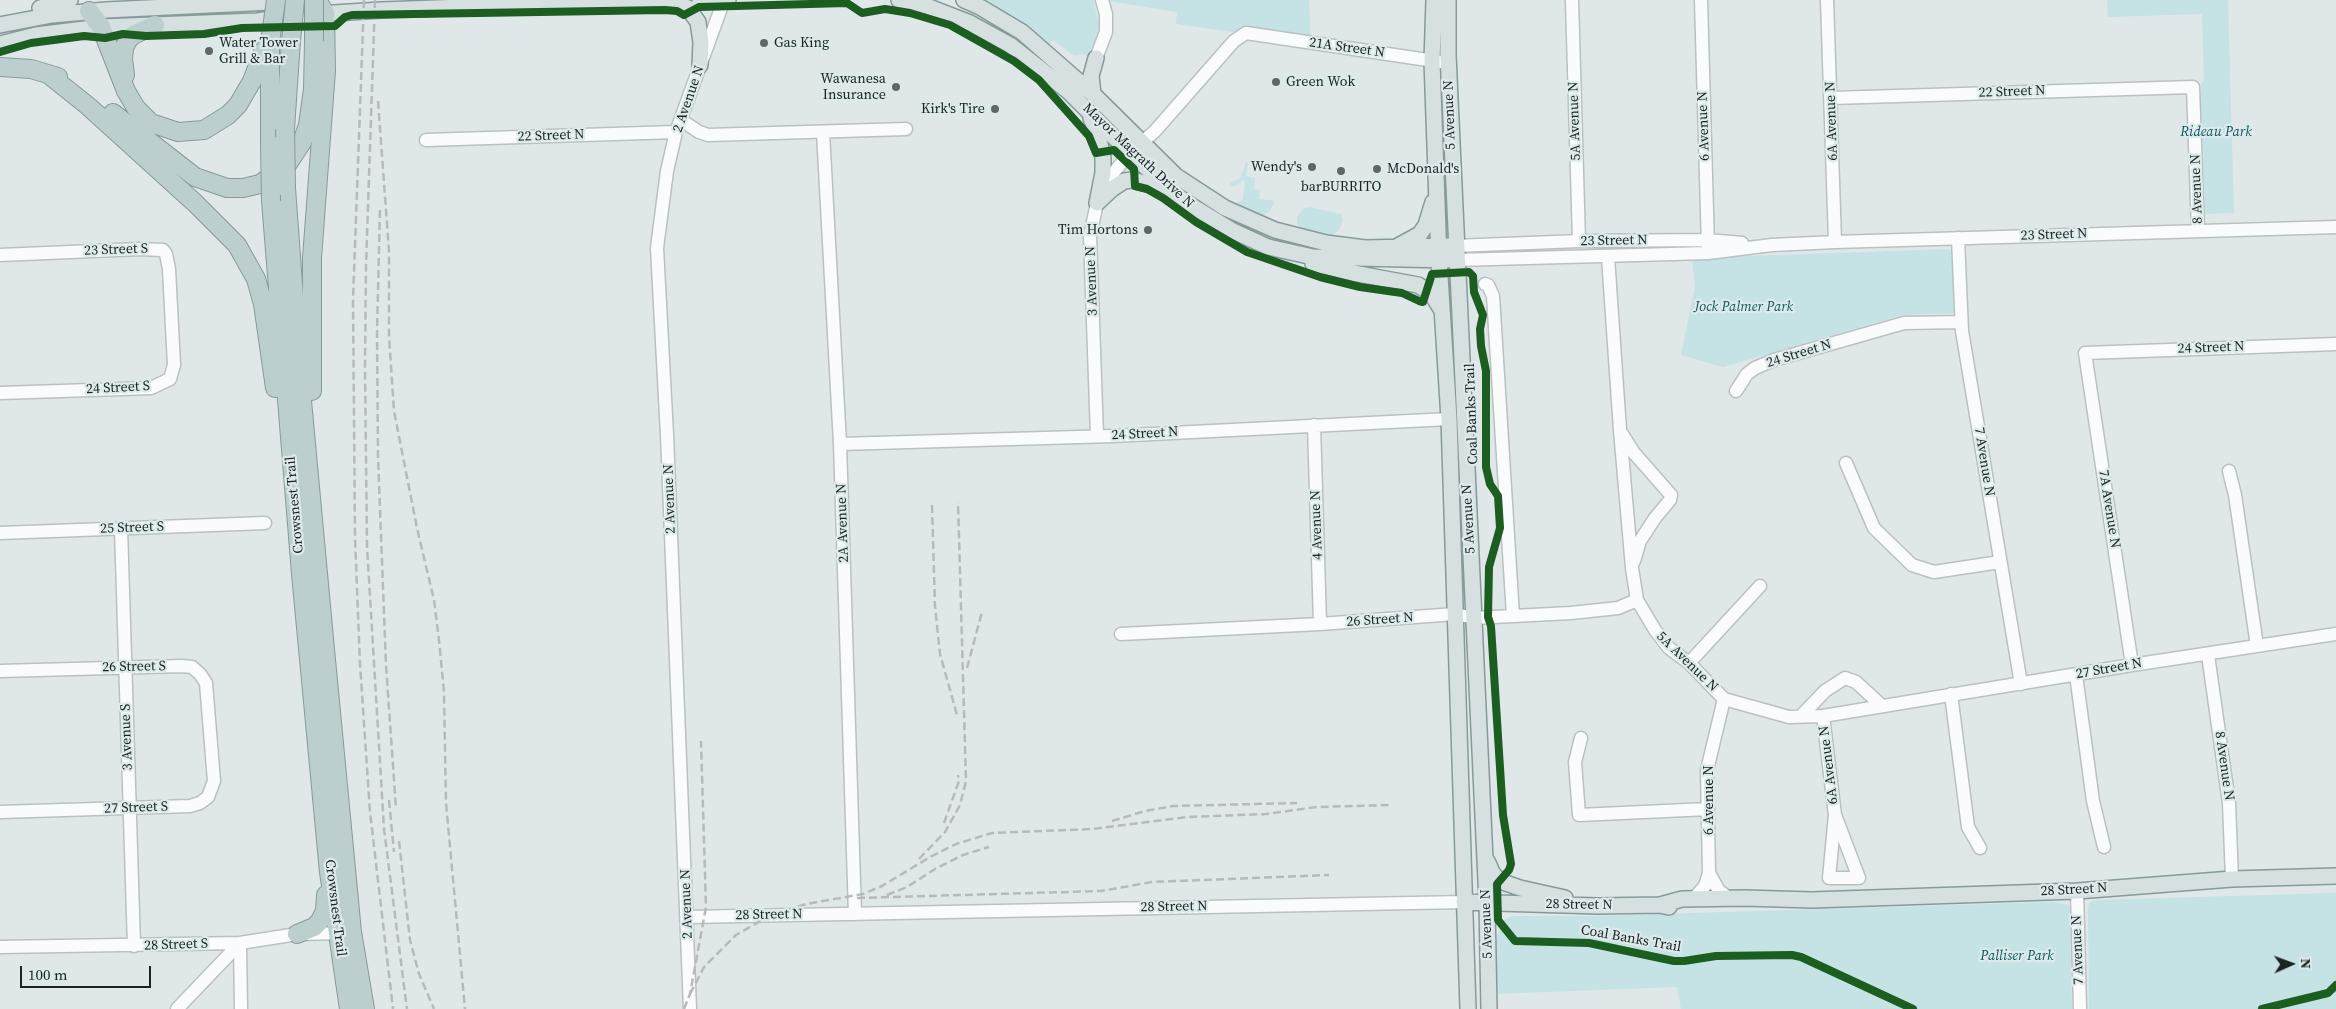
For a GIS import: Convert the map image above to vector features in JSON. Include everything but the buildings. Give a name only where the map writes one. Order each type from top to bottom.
[{"type":"highway","name":"Crowsnest Trail","points":[[276,0],[270,42],[271,201],[301,574],[329,872],[365,1009]]},
{"type":"highway","name":"Crowsnest Trail","points":[[295,0],[285,129],[286,188],[300,379],[318,572],[349,1009]]},
{"type":"highway","points":[[0,67],[31,69],[66,80],[94,98],[164,155],[195,177],[220,186],[243,188],[260,184],[287,166],[302,142],[308,125],[313,88],[317,3]]},
{"type":"highway","points":[[317,3],[325,110],[315,218],[311,296],[311,373],[318,572]]},
{"type":"highway","points":[[89,12],[110,27],[126,90],[136,108],[151,123],[178,132],[204,130],[228,115],[238,105],[249,87],[263,52],[270,42]]},
{"type":"highway","points":[[126,90],[123,59],[124,48],[133,35],[155,25]]},
{"type":"highway","points":[[48,74],[88,106],[213,219],[237,245],[248,261],[263,304],[301,574]]},
{"type":"highway","points":[[297,934],[314,927],[323,917],[329,872]]},
{"type":"main road","points":[[0,24],[26,12],[70,0]]},
{"type":"main road","points":[[0,24],[52,15],[89,12],[106,5],[121,4],[659,0]]},
{"type":"main road","points":[[668,0],[688,8],[698,22],[701,42],[700,65]]},
{"type":"main road","points":[[700,0],[726,0]]},
{"type":"main road","name":"Mayor Magrath Drive N","points":[[900,0],[946,13],[1010,45],[1068,91],[1130,153],[1173,191],[1214,221],[1249,239],[1279,250],[1320,257],[1456,253]]},
{"type":"main road","name":"Mayor Magrath Drive N","points":[[964,0],[980,7],[1022,32],[1093,94],[1176,176],[1216,204],[1253,222],[1326,243],[1365,248],[1395,248],[1439,253]]},
{"type":"main road","name":"5 Avenue N","points":[[1434,0],[1432,61],[1436,184],[1449,420],[1468,1009]]},
{"type":"main road","name":"5 Avenue N","points":[[1448,0],[1448,62],[1487,903],[1489,1009]]},
{"type":"main road","points":[[0,44],[36,35],[110,27],[256,21],[317,3]]},
{"type":"main road","points":[[110,27],[121,4]]},
{"type":"main road","points":[[106,5],[110,27]]},
{"type":"main road","points":[[1064,69],[1085,66],[1096,58]]},
{"type":"main road","points":[[1093,94],[1091,76],[1096,58]]},
{"type":"main road","points":[[1089,112],[1098,135],[1103,158],[1103,173],[1097,204]]},
{"type":"main road","points":[[1097,204],[1112,189],[1132,180],[1173,191]]},
{"type":"main road","points":[[1395,248],[1420,234],[1432,208],[1436,184]]},
{"type":"main road","points":[[1279,250],[1299,259],[1323,266],[1418,285],[1432,293],[1442,311]]},
{"type":"main road","points":[[1484,851],[1492,874],[1500,881],[1520,888],[1598,906]]},
{"type":"main road","name":"28 Street N","points":[[1464,902],[1598,906],[1660,905],[1682,899],[1812,900],[2077,891],[2232,879],[2336,876]]},
{"type":"main road","name":"28 Street N","points":[[1660,905],[1680,910],[1746,908],[1812,900]]},
{"type":"street","name":"2 Avenue N","points":[[690,1009],[688,917],[657,248],[667,171],[678,126],[726,0]]},
{"type":"street","points":[[1096,58],[1106,32],[1106,14],[1102,0]]},
{"type":"street","name":"5A Avenue N","points":[[1572,0],[1579,241]]},
{"type":"street","name":"6 Avenue N","points":[[1701,0],[1708,246]]},
{"type":"street","name":"6A Avenue N","points":[[1827,0],[1835,242]]},
{"type":"street","name":"21A Street N","points":[[1246,33],[1448,62]]},
{"type":"street","name":"3 Avenue N","points":[[1097,436],[1090,236],[1097,204],[1106,183],[1130,153],[1155,131],[1234,41],[1246,33]]},
{"type":"street","name":"22 Street N","points":[[1831,98],[2193,87]]},
{"type":"street","name":"8 Avenue N","points":[[2193,87],[2198,231]]},
{"type":"street","points":[[678,126],[708,134],[906,129]]},
{"type":"street","name":"22 Street N","points":[[426,140],[678,126]]},
{"type":"street","name":"2A Avenue N","points":[[823,132],[840,444],[855,914]]},
{"type":"street","name":"23 Street N","points":[[1456,253],[1579,241],[1708,246],[1772,245],[2336,227]]},
{"type":"street","name":"7 Avenue N","points":[[1958,238],[1961,322],[2021,684]]},
{"type":"street","name":"23 Street N","points":[[1456,253],[1608,256],[1708,246]]},
{"type":"street","name":"23 Street S","points":[[0,255],[152,248],[163,250],[166,254],[169,269],[172,317]]},
{"type":"street","name":"5A Avenue N","points":[[1608,256],[1620,430],[1632,568],[1637,600],[1655,630],[1678,656],[1688,663],[1724,699]]},
{"type":"street","points":[[1486,284],[1494,296],[1513,616]]},
{"type":"street","name":"24 Street S","points":[[0,393],[151,388],[162,384],[170,379],[174,365],[172,317]]},
{"type":"street","name":"24 Street N","points":[[1736,391],[1747,374],[1755,368],[1774,360],[1904,323],[1961,322]]},
{"type":"street","name":"24 Street N","points":[[2085,353],[2336,344]]},
{"type":"street","name":"7A Avenue N","points":[[2085,353],[2132,665]]},
{"type":"street","name":"24 Street N","points":[[840,444],[1097,436],[1449,420]]},
{"type":"street","name":"4 Avenue N","points":[[1314,425],[1320,624]]},
{"type":"street","name":"5A Avenue N","points":[[1620,430],[1634,453],[1671,495],[1670,500],[1655,518],[1640,542],[1632,568]]},
{"type":"street","points":[[1846,462],[1874,528],[1912,565],[1934,572],[2000,562]]},
{"type":"street","points":[[2229,471],[2236,495],[2258,646]]},
{"type":"street","name":"25 Street S","points":[[0,533],[265,523]]},
{"type":"street","name":"3 Avenue S","points":[[121,528],[134,946]]},
{"type":"street","points":[[1688,663],[1760,586]]},
{"type":"street","name":"26 Street N","points":[[1121,634],[1320,624],[1455,614],[1474,618],[1513,616],[1618,608],[1637,600]]},
{"type":"street","name":"27 Street N","points":[[1724,699],[1789,717],[1823,716],[2132,665],[2336,636]]},
{"type":"street","name":"8 Avenue N","points":[[2208,655],[2229,803],[2232,879]]},
{"type":"street","name":"26 Street S","points":[[0,671],[182,666],[195,669],[206,683],[211,737]]},
{"type":"street","points":[[2076,675],[2093,801],[2104,847]]},
{"type":"street","points":[[1801,716],[1825,691],[1846,678],[1856,682],[1882,706]]},
{"type":"street","points":[[1951,694],[1968,827],[1980,848]]},
{"type":"street","name":"6 Avenue N","points":[[1693,899],[1705,886],[1709,873],[1707,770],[1724,699]]},
{"type":"street","name":"6A Avenue N","points":[[1823,716],[1835,815],[1829,878],[1859,878],[1835,815]]},
{"type":"street","name":"27 Street S","points":[[0,812],[190,806],[204,800],[210,793],[214,781],[211,737]]},
{"type":"street","points":[[1580,738],[1575,762],[1579,815],[1708,809]]},
{"type":"street","points":[[1709,873],[1719,891],[1729,898]]},
{"type":"street","name":"7 Avenue N","points":[[2077,891],[2080,1009]]},
{"type":"street","name":"28 Street N","points":[[688,917],[1464,902]]},
{"type":"street","name":"28 Street S","points":[[0,947],[240,943],[297,934],[344,933]]},
{"type":"street","points":[[177,1009],[240,943]]},
{"type":"street","points":[[240,943],[242,1009]]},
{"type":"green space","points":[[980,0],[1093,0],[1099,23],[1096,40],[1087,57],[1084,54],[1074,56],[1053,40],[1048,46]]},
{"type":"green space","points":[[1102,0],[1309,0],[1311,43],[1176,24],[1177,12]]},
{"type":"green space","name":"Rideau Park","points":[[2107,0],[2228,0],[2234,213],[2205,214],[2203,142],[2200,137],[2201,83],[2204,82],[2202,14],[2108,17]]},
{"type":"green space","points":[[1246,162],[1248,163],[1246,176],[1255,178],[1254,189],[1260,190],[1259,199],[1275,201],[1270,211],[1264,215],[1259,216],[1233,206],[1243,199],[1245,181],[1242,180],[1238,185],[1230,187],[1230,183],[1240,178]]},
{"type":"green space","points":[[1309,207],[1341,214],[1343,221],[1339,230],[1334,234],[1326,235],[1301,229],[1297,224],[1297,217],[1303,209]]},
{"type":"green space","name":"Jock Palmer Park","points":[[1949,249],[1952,252],[1954,313],[1902,315],[1723,367],[1681,355],[1695,286],[1692,258]]},
{"type":"green space","name":"Palliser Park","points":[[2336,893],[2336,1009],[2089,1009],[2088,909],[2089,903],[2094,900]]},
{"type":"green space","name":"Palliser Park","points":[[2053,902],[2069,905],[2070,910],[2072,1009],[1681,1009],[1677,987],[1495,994],[1494,943],[1504,920],[1512,916],[1593,916]]},
{"type":"railway","points":[[364,0],[353,300],[355,538],[360,664],[370,812],[393,1009]]},
{"type":"railway","points":[[375,0],[366,266],[367,546],[384,829],[407,1009]]},
{"type":"railway","points":[[378,101],[389,251],[389,336],[394,411],[417,528],[434,600],[439,640],[444,692],[446,803],[465,1009]]},
{"type":"railway","points":[[380,210],[377,332],[378,457],[386,665],[396,809]]},
{"type":"railway","points":[[919,859],[945,832],[960,805],[966,781],[958,502]]},
{"type":"railway","points":[[932,505],[935,606],[940,654],[957,715]]},
{"type":"railway","points":[[967,668],[982,612]]},
{"type":"railway","points":[[684,1009],[690,994],[706,907],[701,741]]},
{"type":"railway","points":[[944,823],[959,781],[958,775]]},
{"type":"railway","points":[[389,800],[394,852]]},
{"type":"railway","points":[[1112,821],[1145,811],[1173,806],[1297,803]]},
{"type":"railway","points":[[690,994],[704,967],[736,935],[771,915],[806,904],[863,894],[882,886],[930,857],[956,844],[992,833],[1093,829],[1187,817],[1266,814],[1317,807],[1391,805]]},
{"type":"railway","points":[[399,841],[410,940],[419,974],[434,1009]]},
{"type":"railway","points":[[887,895],[907,887],[935,869],[963,855],[989,847]]},
{"type":"railway","points":[[857,898],[1101,891],[1152,882],[1329,875]]},
{"type":"cycle path","name":"Coal Banks Trail","points":[[0,52],[31,43],[84,36],[105,38],[123,34],[146,36],[204,34],[242,28],[335,26],[345,17],[352,15],[665,10],[677,11],[684,15],[699,7],[847,3],[862,13],[885,9],[910,13],[950,25],[1014,61],[1039,80],[1089,136],[1096,153],[1114,150],[1134,169],[1135,186],[1147,189],[1163,198],[1196,222],[1247,252],[1320,277],[1360,287],[1402,293],[1423,302],[1432,274],[1469,272],[1473,276],[1474,292],[1483,315],[1480,329],[1486,371],[1486,467],[1490,484],[1498,496],[1500,528],[1489,567],[1488,617],[1491,626],[1503,815],[1511,864],[1509,870],[1497,884],[1498,920],[1515,941],[1589,943],[1674,961],[1716,956],[1792,955],[1801,957],[1913,1009]]},
{"type":"cycle path","points":[[2262,1009],[2328,993],[2336,985]]},
{"type":"place","name":"Gas King","points":[[764,43]]},
{"type":"place","name":"Water Tower Grill & Bar","points":[[209,51]]},
{"type":"place","name":"Green Wok","points":[[1276,82]]},
{"type":"place","name":"Wawanesa Insurance","points":[[896,87]]},
{"type":"place","name":"Kirk's Tire","points":[[995,109]]},
{"type":"place","name":"Wendy's","points":[[1312,167]]},
{"type":"place","name":"McDonald's","points":[[1377,169]]},
{"type":"place","name":"barBURRITO","points":[[1341,171]]},
{"type":"place","name":"Tim Hortons","points":[[1148,230]]}]
